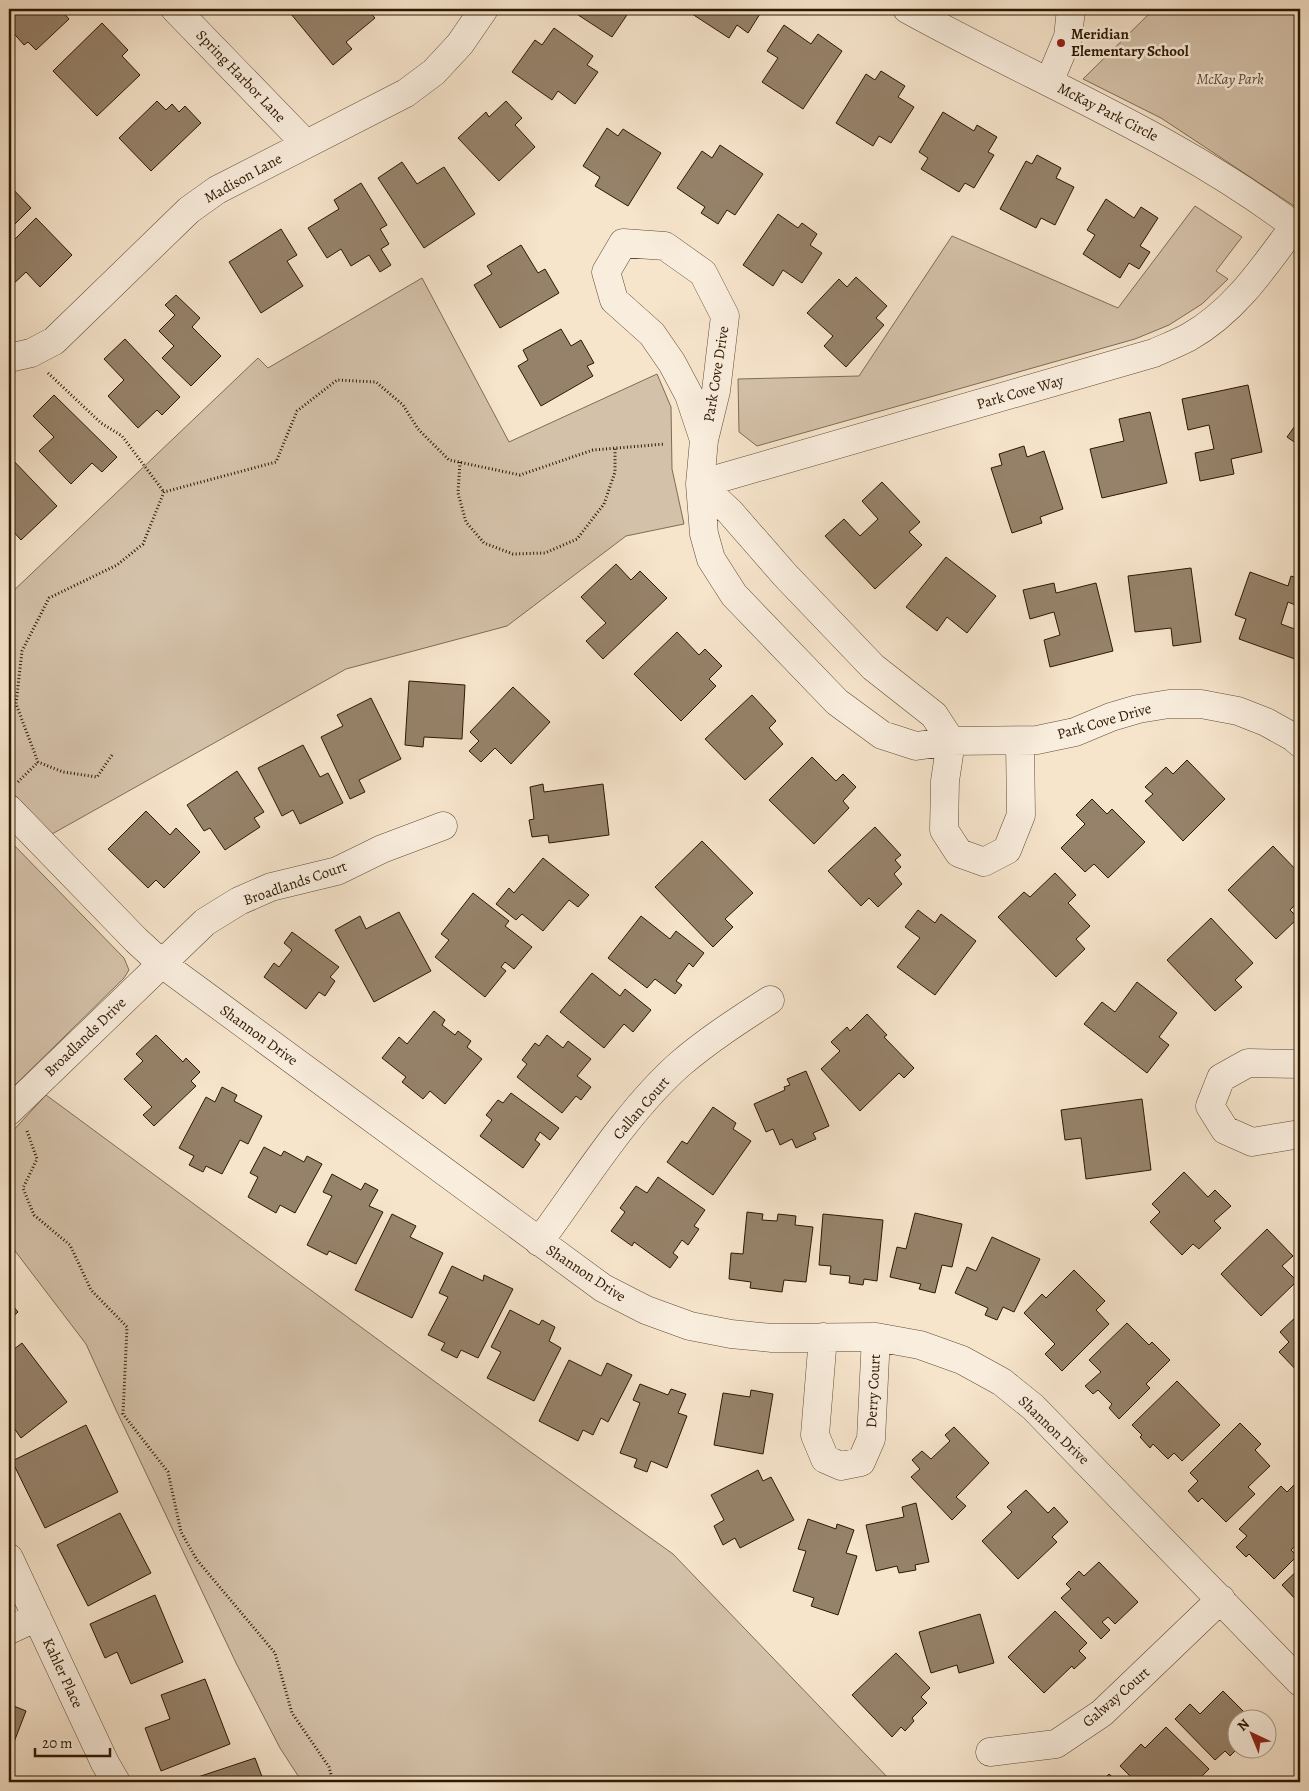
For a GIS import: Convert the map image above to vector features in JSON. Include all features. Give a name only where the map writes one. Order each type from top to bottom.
[{"type":"street","name":"Spring Harbor Lane","points":[[176,9],[306,144]]},
{"type":"street","name":"Madison Lane","points":[[9,358],[32,353],[54,341],[189,210],[217,190],[406,93],[434,72],[460,44],[484,9]]},
{"type":"street","name":"McKay Park Circle","points":[[907,9],[940,17],[1049,82],[1151,134],[1228,180],[1298,228]]},
{"type":"street","points":[[1049,82],[1068,37],[1071,9]]},
{"type":"street","name":"Park Cove Way","points":[[700,484],[1154,353],[1189,337],[1218,317],[1246,291],[1298,228]]},
{"type":"street","name":"Park Cove Drive","points":[[704,440],[689,395],[672,362],[652,334],[614,300],[606,272],[624,243],[664,246],[703,273],[725,316],[716,391],[704,440],[700,484],[704,534],[711,559],[734,595],[837,702],[882,735],[916,746],[951,741],[1037,740],[1075,732],[1111,717],[1138,709],[1168,704],[1201,704],[1238,711],[1266,722],[1300,743]]},
{"type":"street","points":[[700,484],[750,533],[784,575],[873,666],[934,715],[951,741],[945,781],[944,830],[959,854],[984,862],[1007,850],[1021,815],[1020,741]]},
{"type":"street","name":"Shannon Drive","points":[[9,809],[136,940],[161,963],[603,1288],[646,1310],[690,1326],[731,1334],[772,1338],[876,1337],[920,1345],[962,1360],[1002,1382],[1034,1407],[1300,1682]]},
{"type":"street","name":"Broadlands Court","points":[[161,963],[205,922],[238,901],[271,887],[336,871],[382,849],[443,826]]},
{"type":"street","name":"Broadlands Drive","points":[[15,1119],[161,963]]},
{"type":"street","name":"Callan Court","points":[[539,1242],[641,1105],[679,1065],[723,1030],[770,1000]]},
{"type":"street","points":[[1300,1064],[1248,1063],[1221,1078],[1210,1106],[1225,1130],[1252,1142],[1300,1134]]},
{"type":"street","name":"Derry Court","points":[[823,1337],[815,1435],[825,1459],[841,1466],[861,1462],[871,1439],[876,1337]]},
{"type":"street","name":"Kahler Place","points":[[9,1558],[116,1782]]},
{"type":"street","name":"Galway Court","points":[[990,1752],[1056,1744],[1102,1713],[1221,1600]]},
{"type":"street","points":[[9,1630],[37,1617]]},
{"type":"path","points":[[48,373],[101,423],[122,436],[164,492]]},
{"type":"path","points":[[164,492],[276,462],[297,411],[337,380],[376,382],[403,405],[418,429],[449,460],[520,475],[594,450],[664,444]]},
{"type":"path","points":[[460,462],[458,492],[466,522],[484,543],[513,554],[545,553],[578,539],[604,504],[615,472],[615,448]]},
{"type":"path","points":[[112,756],[97,776],[62,772],[38,762],[16,704],[22,651],[49,598],[117,565],[143,544],[164,492]]},
{"type":"path","points":[[18,782],[38,762]]},
{"type":"path","points":[[15,1119],[29,1133],[37,1159],[23,1188],[34,1215],[70,1245],[90,1290],[126,1327],[123,1414],[168,1472],[181,1532],[197,1560],[275,1653],[292,1714],[329,1766],[333,1782]]},
{"type":"green space","name":"McKay Park","points":[[1154,9],[1300,9],[1300,210],[1161,118],[1083,79]]},
{"type":"green space","points":[[1195,206],[1242,237],[1216,271],[1228,279],[1202,304],[1169,325],[1135,339],[757,446],[739,432],[738,379],[859,376],[952,236],[1118,308]]},
{"type":"green space","points":[[422,278],[509,442],[657,374],[671,407],[672,469],[684,524],[626,536],[507,626],[346,669],[52,834],[9,789],[9,595],[258,358],[268,368]]},
{"type":"green space","points":[[9,840],[124,958],[129,970],[124,978],[9,1091]]},
{"type":"green space","points":[[46,1095],[521,1445],[673,1554],[892,1782],[302,1782],[280,1748],[237,1665],[86,1344],[9,1243],[9,1135]]},
{"type":"building","points":[[9,9],[60,9],[69,19],[36,50],[28,42],[24,45],[10,29],[13,26],[9,21]]},
{"type":"building","points":[[297,9],[367,9],[375,18],[346,42],[352,49],[333,65],[291,14]]},
{"type":"building","points":[[569,9],[631,9],[612,37]]},
{"type":"building","points":[[692,9],[763,9],[748,33],[737,25],[729,38],[689,12]]},
{"type":"building","points":[[102,23],[128,50],[122,56],[140,75],[97,116],[53,71]]},
{"type":"building","points":[[784,25],[811,44],[818,34],[842,51],[803,109],[762,82],[778,58],[767,51]]},
{"type":"building","points":[[554,28],[593,56],[587,65],[598,72],[575,104],[558,91],[552,100],[512,72],[535,40],[542,45]]},
{"type":"building","points":[[881,71],[905,86],[898,97],[914,107],[891,143],[879,136],[873,146],[836,123],[866,74],[875,80]]},
{"type":"building","points":[[157,101],[166,110],[172,104],[179,112],[185,106],[201,123],[151,171],[119,138]]},
{"type":"building","points":[[506,101],[522,118],[515,125],[535,147],[499,181],[458,138],[486,112],[489,117]]},
{"type":"building","points":[[943,112],[974,131],[977,125],[997,137],[988,152],[994,155],[974,188],[965,183],[959,192],[921,169],[928,158],[919,152]]},
{"type":"building","points":[[607,128],[618,136],[623,129],[661,153],[628,206],[595,186],[600,177],[583,166]]},
{"type":"building","points":[[720,145],[763,174],[735,215],[727,210],[718,224],[701,213],[705,207],[677,188],[702,151],[712,158]]},
{"type":"building","points":[[1037,155],[1061,168],[1056,178],[1074,187],[1055,225],[1041,218],[1036,228],[1000,209],[1026,161],[1032,164]]},
{"type":"building","points":[[402,162],[417,184],[444,167],[475,214],[424,248],[378,178]]},
{"type":"building","points":[[361,183],[387,225],[380,229],[389,244],[381,249],[391,265],[380,272],[369,255],[351,266],[341,249],[327,258],[308,228],[339,209],[334,200]]},
{"type":"building","points":[[9,185],[31,208],[9,230]]},
{"type":"building","points":[[1106,199],[1134,218],[1141,207],[1158,218],[1140,246],[1150,252],[1139,269],[1129,263],[1120,278],[1083,254],[1095,235],[1087,230]]},
{"type":"building","points":[[778,214],[798,228],[802,223],[817,234],[810,245],[822,253],[802,283],[783,270],[773,286],[743,265]]},
{"type":"building","points":[[36,218],[72,255],[40,287],[26,272],[9,288],[9,245]]},
{"type":"building","points":[[281,229],[297,255],[287,261],[303,286],[261,313],[229,262]]},
{"type":"building","points":[[521,245],[538,273],[545,269],[559,293],[500,328],[474,285],[492,274],[487,266]]},
{"type":"building","points":[[856,277],[887,306],[876,318],[884,325],[846,367],[824,346],[833,336],[807,313],[839,279],[847,287]]},
{"type":"building","points":[[176,295],[200,318],[192,327],[221,356],[191,386],[162,358],[174,346],[159,331],[175,315],[165,305]]},
{"type":"building","points":[[561,329],[571,346],[581,340],[594,363],[587,366],[593,376],[541,406],[518,366],[528,360],[523,350]]},
{"type":"building","points":[[125,339],[180,397],[162,415],[157,410],[138,428],[108,396],[124,380],[104,359]]},
{"type":"building","points":[[1248,385],[1262,452],[1231,459],[1234,474],[1200,481],[1195,453],[1214,449],[1209,425],[1188,430],[1182,399]]},
{"type":"building","points":[[54,395],[117,457],[102,472],[92,463],[71,484],[39,451],[54,437],[33,416]]},
{"type":"building","points":[[1150,412],[1167,483],[1102,498],[1090,449],[1124,441],[1119,419]]},
{"type":"building","points":[[1300,419],[1300,446],[1287,437]]},
{"type":"building","points":[[1024,446],[1027,457],[1044,451],[1063,509],[1040,517],[1042,523],[1012,533],[991,468],[1002,465],[999,454]]},
{"type":"building","points":[[9,456],[57,506],[21,540],[9,527]]},
{"type":"building","points":[[882,482],[920,522],[909,532],[922,545],[875,589],[825,536],[844,519],[860,536],[878,519],[862,501]]},
{"type":"building","points":[[946,557],[996,596],[967,633],[947,617],[937,631],[906,607]]},
{"type":"building","points":[[616,564],[631,580],[640,571],[667,598],[603,659],[586,641],[606,623],[581,597]]},
{"type":"building","points":[[1191,568],[1201,642],[1173,646],[1171,628],[1135,632],[1128,576]]},
{"type":"building","points":[[1250,572],[1288,586],[1291,576],[1300,579],[1300,607],[1288,602],[1281,624],[1300,631],[1300,643],[1295,659],[1239,639],[1246,619],[1235,615]]},
{"type":"building","points":[[1054,583],[1056,593],[1096,583],[1113,651],[1050,667],[1044,640],[1060,635],[1054,612],[1030,619],[1023,590]]},
{"type":"building","points":[[677,632],[699,655],[705,649],[722,666],[709,679],[716,686],[681,721],[634,674]]},
{"type":"building","points":[[409,681],[465,685],[462,739],[424,737],[423,747],[405,745]]},
{"type":"building","points":[[513,687],[550,722],[511,764],[495,748],[481,762],[469,751],[479,741],[470,732]]},
{"type":"building","points":[[752,695],[776,721],[769,728],[783,744],[745,780],[705,739]]},
{"type":"building","points":[[371,698],[401,759],[359,780],[365,792],[350,799],[321,737],[343,726],[337,715]]},
{"type":"building","points":[[303,745],[320,777],[328,773],[343,803],[300,824],[293,810],[282,816],[258,768]]},
{"type":"building","points":[[812,757],[836,781],[843,774],[856,787],[843,801],[849,808],[814,844],[769,800]]},
{"type":"building","points":[[1187,760],[1225,799],[1183,841],[1145,801],[1153,794],[1145,787],[1166,767],[1173,774]]},
{"type":"building","points":[[237,771],[264,812],[254,818],[260,827],[225,850],[210,828],[204,831],[187,805]]},
{"type":"building","points":[[543,784],[544,792],[603,784],[609,835],[549,843],[548,835],[532,837],[529,820],[534,819],[530,787]]},
{"type":"building","points":[[1092,799],[1107,814],[1112,809],[1145,842],[1108,878],[1094,864],[1085,872],[1061,848],[1085,824],[1076,815]]},
{"type":"building","points":[[146,811],[170,835],[176,828],[200,852],[164,888],[156,880],[148,888],[108,849]]},
{"type":"building","points":[[875,827],[901,855],[895,860],[901,867],[894,874],[902,884],[878,907],[869,898],[861,906],[828,871]]},
{"type":"building","points":[[702,841],[753,893],[725,919],[733,927],[713,947],[655,887]]},
{"type":"building","points":[[1273,846],[1300,874],[1300,900],[1290,910],[1298,918],[1276,939],[1228,890]]},
{"type":"building","points":[[543,858],[589,895],[578,907],[569,900],[543,931],[522,914],[516,920],[496,904],[509,888],[514,893]]},
{"type":"building","points":[[1055,873],[1076,895],[1068,903],[1090,926],[1076,939],[1085,949],[1056,977],[998,917],[1024,892],[1030,897]]},
{"type":"building","points":[[473,893],[509,921],[505,926],[532,947],[514,969],[505,962],[501,967],[506,971],[485,997],[435,957],[449,940],[441,934]]},
{"type":"building","points":[[918,910],[935,923],[941,914],[976,941],[935,995],[897,967],[920,938],[905,927]]},
{"type":"building","points":[[399,912],[431,971],[374,1002],[335,930],[360,916],[366,929]]},
{"type":"building","points":[[641,916],[670,939],[676,931],[704,953],[693,967],[689,963],[676,981],[682,985],[675,994],[655,979],[647,988],[608,958]]},
{"type":"building","points":[[1211,918],[1253,963],[1235,980],[1242,987],[1215,1011],[1167,960]]},
{"type":"building","points":[[292,932],[339,967],[330,977],[335,981],[325,996],[319,992],[306,1009],[264,977],[274,963],[279,967],[292,950],[284,943]]},
{"type":"building","points":[[592,973],[620,996],[625,989],[651,1010],[633,1032],[624,1024],[604,1048],[560,1012]]},
{"type":"building","points":[[1137,982],[1177,1013],[1159,1037],[1169,1045],[1147,1073],[1084,1024],[1102,1002],[1115,1012]]},
{"type":"building","points":[[434,1011],[445,1020],[442,1025],[455,1035],[458,1031],[471,1041],[467,1047],[482,1059],[445,1104],[430,1091],[423,1099],[402,1082],[406,1077],[382,1058],[399,1037],[407,1044]]},
{"type":"building","points":[[867,1014],[887,1035],[884,1037],[914,1068],[904,1078],[899,1073],[860,1111],[821,1069],[840,1051],[831,1042],[847,1027],[850,1031]]},
{"type":"building","points":[[156,1035],[183,1062],[186,1058],[200,1072],[191,1081],[196,1086],[154,1126],[143,1115],[152,1107],[124,1079],[143,1061],[136,1054]]},
{"type":"building","points":[[547,1035],[563,1048],[568,1041],[591,1059],[577,1076],[591,1087],[581,1100],[576,1096],[562,1113],[517,1077],[527,1064],[522,1060],[535,1043],[539,1046]]},
{"type":"building","points":[[806,1071],[829,1126],[813,1133],[816,1139],[796,1148],[792,1139],[780,1145],[773,1129],[766,1132],[754,1104],[785,1090],[784,1087],[790,1085],[787,1079]]},
{"type":"building","points":[[222,1087],[237,1095],[234,1101],[262,1116],[248,1144],[240,1140],[222,1174],[206,1166],[203,1172],[189,1165],[194,1156],[179,1148],[206,1097],[215,1102]]},
{"type":"building","points":[[511,1093],[559,1128],[550,1140],[540,1132],[535,1140],[540,1144],[523,1168],[480,1136],[492,1120],[486,1115],[498,1100],[503,1103]]},
{"type":"building","points":[[1142,1099],[1151,1170],[1086,1179],[1081,1138],[1065,1140],[1061,1110]]},
{"type":"building","points":[[713,1107],[736,1123],[733,1129],[751,1141],[713,1195],[667,1162],[682,1141],[687,1144]]},
{"type":"building","points":[[264,1147],[281,1156],[284,1151],[304,1162],[307,1156],[322,1164],[295,1213],[280,1205],[276,1213],[248,1197],[258,1177],[250,1173]]},
{"type":"building","points":[[1184,1172],[1208,1197],[1215,1190],[1231,1206],[1214,1221],[1221,1228],[1199,1249],[1193,1244],[1182,1255],[1150,1222],[1160,1212],[1152,1204]]},
{"type":"building","points":[[332,1174],[361,1190],[365,1183],[378,1190],[369,1206],[383,1212],[356,1264],[329,1251],[327,1255],[307,1245],[332,1196],[323,1192]]},
{"type":"building","points":[[658,1177],[705,1210],[694,1226],[699,1229],[688,1245],[682,1240],[673,1253],[678,1257],[670,1268],[634,1242],[632,1246],[611,1231],[625,1212],[620,1208],[636,1186],[647,1193]]},
{"type":"building","points":[[747,1212],[763,1214],[762,1220],[777,1221],[778,1214],[796,1216],[795,1225],[813,1227],[806,1282],[784,1280],[782,1292],[750,1288],[751,1282],[729,1279],[731,1253],[743,1254]]},
{"type":"building","points":[[915,1213],[962,1224],[952,1267],[942,1265],[935,1293],[919,1289],[921,1284],[890,1277],[897,1247],[906,1249]]},
{"type":"building","points":[[392,1214],[416,1226],[410,1237],[443,1253],[412,1318],[355,1290]]},
{"type":"building","points":[[823,1214],[883,1220],[877,1281],[864,1279],[863,1285],[849,1283],[850,1276],[830,1274],[831,1266],[819,1265]]},
{"type":"building","points":[[1267,1229],[1293,1256],[1282,1266],[1297,1281],[1261,1316],[1221,1274]]},
{"type":"building","points":[[992,1237],[1040,1259],[1014,1312],[1003,1307],[997,1320],[985,1315],[988,1308],[955,1293],[967,1267],[976,1271]]},
{"type":"building","points":[[452,1266],[483,1281],[484,1275],[513,1289],[478,1358],[461,1350],[457,1358],[441,1350],[445,1343],[428,1335],[448,1297],[439,1293]]},
{"type":"building","points":[[1074,1270],[1105,1301],[1096,1310],[1109,1324],[1062,1371],[1045,1354],[1055,1344],[1024,1313],[1042,1294],[1046,1298]]},
{"type":"building","points":[[9,1301],[18,1312],[9,1320]]},
{"type":"building","points":[[510,1310],[539,1325],[542,1320],[555,1327],[549,1341],[561,1348],[534,1401],[487,1378],[501,1352],[491,1347]]},
{"type":"building","points":[[1300,1313],[1300,1374],[1279,1352],[1289,1342],[1280,1332]]},
{"type":"building","points":[[1127,1323],[1149,1345],[1152,1342],[1170,1360],[1146,1384],[1150,1388],[1119,1419],[1109,1408],[1112,1404],[1098,1390],[1093,1394],[1085,1386],[1101,1372],[1089,1360]]},
{"type":"building","points":[[22,1343],[67,1402],[21,1438],[9,1421],[9,1353]]},
{"type":"building","points":[[569,1360],[601,1376],[607,1363],[632,1375],[608,1422],[601,1418],[593,1435],[583,1430],[578,1441],[539,1421]]},
{"type":"building","points":[[1177,1381],[1220,1425],[1182,1461],[1174,1453],[1168,1459],[1153,1444],[1150,1448],[1140,1437],[1142,1435],[1132,1425]]},
{"type":"building","points":[[640,1384],[668,1395],[671,1389],[686,1394],[678,1413],[687,1416],[667,1468],[651,1461],[647,1472],[634,1467],[637,1459],[620,1453],[640,1403],[633,1400]]},
{"type":"building","points":[[751,1390],[773,1394],[763,1454],[714,1445],[723,1393],[750,1397]]},
{"type":"building","points":[[1240,1423],[1261,1444],[1255,1450],[1270,1466],[1248,1487],[1255,1494],[1226,1522],[1202,1498],[1198,1502],[1188,1491],[1198,1481],[1190,1473]]},
{"type":"building","points":[[86,1425],[118,1492],[45,1528],[12,1461]]},
{"type":"building","points":[[954,1427],[989,1463],[956,1497],[966,1506],[952,1520],[911,1477],[920,1469],[912,1460],[922,1451],[931,1459],[950,1441],[945,1435]]},
{"type":"building","points":[[758,1470],[763,1481],[771,1477],[794,1520],[740,1548],[735,1538],[723,1545],[714,1526],[724,1520],[711,1495]]},
{"type":"building","points":[[1294,1485],[1300,1491],[1300,1541],[1291,1550],[1297,1556],[1274,1579],[1249,1554],[1246,1557],[1236,1547],[1247,1536],[1239,1529],[1281,1486],[1287,1492]]},
{"type":"building","points":[[1026,1490],[1048,1513],[1054,1507],[1068,1522],[1052,1537],[1057,1542],[1018,1579],[982,1541],[1012,1512],[1007,1507]]},
{"type":"building","points":[[916,1503],[929,1562],[915,1565],[916,1570],[899,1573],[897,1566],[876,1571],[866,1525],[904,1517],[902,1507]]},
{"type":"building","points":[[120,1513],[151,1573],[88,1606],[57,1545]]},
{"type":"building","points":[[808,1519],[836,1529],[837,1524],[854,1530],[846,1553],[857,1556],[838,1615],[811,1606],[814,1598],[793,1591],[806,1551],[798,1549]]},
{"type":"building","points":[[1099,1562],[1138,1602],[1115,1624],[1108,1617],[1102,1622],[1110,1630],[1101,1639],[1061,1598],[1071,1589],[1066,1584],[1079,1571],[1084,1576]]},
{"type":"building","points":[[1300,1570],[1300,1604],[1282,1585]]},
{"type":"building","points":[[155,1595],[183,1662],[131,1684],[117,1652],[105,1658],[90,1624]]},
{"type":"building","points":[[1055,1611],[1087,1643],[1079,1651],[1086,1658],[1074,1669],[1072,1666],[1044,1693],[1008,1657]]},
{"type":"building","points":[[980,1614],[994,1663],[959,1673],[957,1665],[931,1673],[919,1632]]},
{"type":"building","points":[[896,1653],[930,1688],[921,1697],[927,1703],[912,1718],[914,1721],[905,1731],[901,1727],[892,1737],[852,1695]]},
{"type":"building","points":[[205,1679],[230,1744],[161,1771],[145,1728],[170,1719],[161,1695]]},
{"type":"building","points":[[1223,1691],[1240,1708],[1226,1708],[1226,1752],[1215,1760],[1175,1719],[1190,1704],[1200,1714]]},
{"type":"building","points":[[9,1704],[26,1711],[9,1755]]},
{"type":"building","points":[[1166,1727],[1209,1769],[1196,1782],[1136,1782],[1120,1766],[1141,1744],[1145,1748]]},
{"type":"building","points":[[255,1758],[264,1782],[183,1782]]},
{"type":"building","points":[[1109,1774],[1118,1782],[1101,1782]]},
{"type":"place","name":"Meridian Elementary School","points":[[1061,43]]}]
